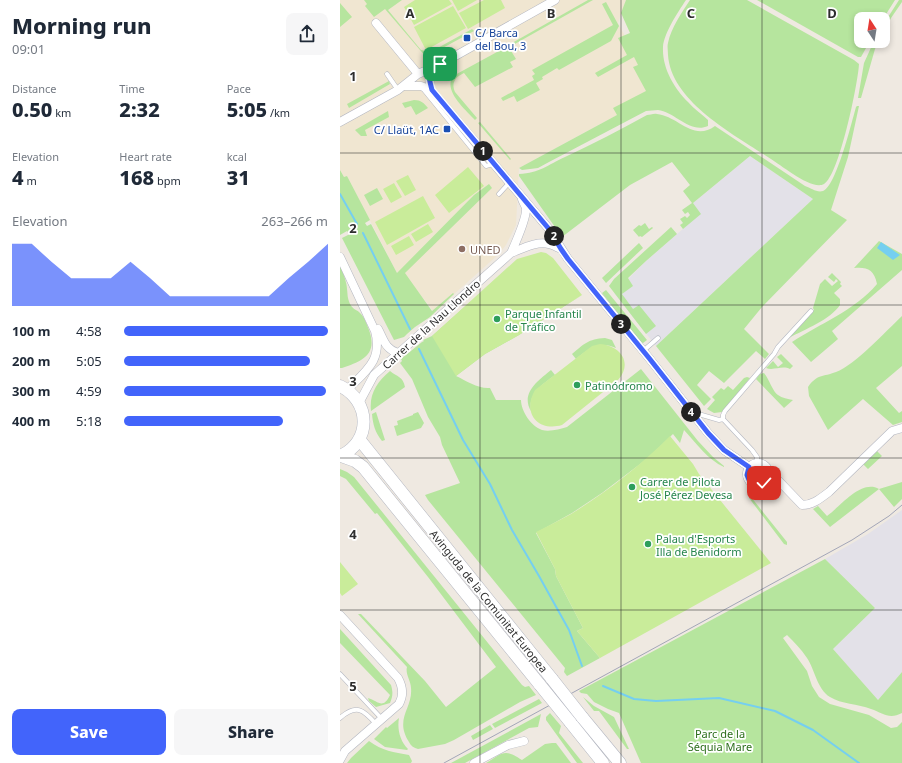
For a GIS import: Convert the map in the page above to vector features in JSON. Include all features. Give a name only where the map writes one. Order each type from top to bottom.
[{"type":"main road","points":[[341,456],[352,449],[359,439],[363,428],[364,415],[354,396],[344,388]]},
{"type":"main road","name":"Avinguda de la Comunitat Europea","points":[[359,439],[620,763]]},
{"type":"main road","name":"Avinguda de la Comunitat Europea","points":[[341,456],[355,461],[363,467],[603,763]]},
{"type":"street","points":[[555,0],[431,70],[429,75],[432,90],[549,229],[561,249],[691,412],[724,450],[753,466],[763,465],[766,468],[768,471],[768,478],[760,485],[750,482],[747,475],[753,466]]},
{"type":"street","points":[[376,23],[418,74]]},
{"type":"street","points":[[340,122],[401,88],[418,74],[440,64]]},
{"type":"street","points":[[401,88],[421,86],[432,90]]},
{"type":"street","name":"Carrer de la Nau Llondro","points":[[511,253],[518,237],[526,209],[521,197]]},
{"type":"street","name":"Carrer de la Nau Llondro","points":[[359,403],[374,375],[511,253],[527,246],[540,244],[549,244],[561,249]]},
{"type":"street","points":[[340,257],[375,331],[378,349],[367,370],[344,388]]},
{"type":"street","points":[[358,296],[364,299],[387,346],[392,351],[398,353]]},
{"type":"street","points":[[768,478],[778,480],[802,505],[812,503],[829,492],[892,431],[902,428]]},
{"type":"street","points":[[340,614],[400,683],[402,698],[399,704],[345,751],[340,760]]},
{"type":"street","points":[[474,763],[508,745],[524,740]]},
{"type":"lane","points":[[387,74],[401,88]]},
{"type":"lane","points":[[421,86],[486,166],[494,164]]},
{"type":"lane","points":[[499,194],[509,183]]},
{"type":"lane","points":[[723,418],[725,411],[774,354],[778,347],[811,311]]},
{"type":"lane","points":[[642,351],[658,338]]},
{"type":"lane","points":[[691,412],[719,420],[723,418]]},
{"type":"lane","points":[[723,418],[757,457],[753,466]]},
{"type":"lane","points":[[340,674],[379,722]]},
{"type":"lane","points":[[340,718],[350,710],[356,709],[361,710],[379,722]]},
{"type":"shaded area","points":[[340,0],[626,0],[618,23],[633,51],[664,87],[647,100],[519,168],[516,225],[506,245],[499,254],[434,312],[401,270],[397,273],[347,176],[344,177],[340,170]]},
{"type":"shaded area","points":[[750,156],[813,199],[656,346],[614,293],[646,261],[700,214],[693,203]]},
{"type":"shaded area","points":[[902,510],[902,672],[878,700],[833,649],[875,608],[825,559],[868,534]]},
{"type":"green space","points":[[364,0],[402,0],[388,10],[421,50],[434,50],[472,29],[474,31],[426,57],[385,9],[374,17],[365,6],[367,4]]},
{"type":"green space","points":[[415,0],[449,0],[452,4],[414,25],[404,7]]},
{"type":"green space","points":[[452,0],[477,0],[458,11]]},
{"type":"green space","points":[[484,0],[501,0],[505,8],[468,29],[459,13]]},
{"type":"green space","points":[[588,0],[593,0],[513,45],[512,43]]},
{"type":"green space","points":[[626,0],[686,0],[666,35],[663,55],[667,70],[674,84],[690,105],[708,120],[708,126],[701,128],[695,127],[670,114],[658,110],[646,111],[538,168],[522,170],[519,168],[617,115],[613,108],[646,91],[633,67],[638,65],[634,57],[598,77],[595,73],[627,55],[618,38],[630,33],[621,13]]},
{"type":"green space","points":[[690,0],[747,0],[859,64],[847,128],[836,165],[830,177],[824,184],[812,184],[805,181],[723,128],[707,116],[680,88],[672,72],[668,55],[668,44],[669,37],[674,26]]},
{"type":"green space","points":[[757,0],[895,0],[887,12],[854,12],[854,48],[866,48],[861,57],[858,57]]},
{"type":"green space","points":[[899,0],[902,0],[890,20],[890,14]]},
{"type":"green space","points":[[606,2],[619,26],[611,41],[559,70],[557,68],[542,77],[543,79],[536,83],[540,90],[517,102],[514,96],[503,101],[501,98],[534,80],[532,76],[535,74],[532,70],[613,25],[602,4]]},
{"type":"green space","points":[[340,3],[352,17],[340,27]]},
{"type":"green space","points":[[453,6],[466,28],[426,50],[414,27]]},
{"type":"green space","points":[[508,46],[516,59],[510,62],[513,67],[475,87],[464,73],[458,76],[454,83],[453,86],[455,92],[477,118],[475,120],[456,100],[453,94],[451,82],[453,76]]},
{"type":"green space","points":[[871,48],[876,48],[861,98],[858,98],[864,63]]},
{"type":"green space","points":[[389,81],[390,84],[349,108],[347,104]]},
{"type":"green space","points":[[414,100],[422,102],[428,108],[416,115],[411,106],[405,108],[402,103]]},
{"type":"green space","points":[[857,106],[859,106],[848,157],[831,210],[847,220],[762,307],[744,329],[769,354],[765,359],[756,351],[724,383],[709,371],[697,385],[711,399],[704,406],[656,346],[813,199],[750,156],[693,203],[701,214],[683,229],[680,225],[683,223],[680,219],[685,216],[687,218],[690,215],[688,212],[685,214],[682,210],[692,203],[683,191],[690,185],[672,162],[630,185],[562,237],[519,176],[519,174],[533,172],[543,168],[647,115],[656,114],[672,119],[693,130],[707,130],[715,126],[805,186],[816,191],[823,191],[828,187],[838,166]]},
{"type":"green space","points":[[388,111],[389,117],[365,130],[367,136],[361,136],[355,130]]},
{"type":"green space","points":[[480,122],[511,159],[510,160],[478,123]]},
{"type":"green space","points":[[468,167],[484,186],[449,213],[435,195]]},
{"type":"green space","points":[[340,170],[344,177],[347,176],[370,220],[365,223],[367,226],[371,224],[397,273],[474,195],[489,184],[492,188],[405,273],[432,311],[453,293],[454,294],[430,317],[415,327],[404,337],[394,340],[342,238],[350,234],[347,231],[340,235]]},
{"type":"green space","points":[[408,175],[416,190],[405,196],[396,181]]},
{"type":"green space","points":[[394,183],[402,197],[391,203],[383,189]]},
{"type":"green space","points":[[377,188],[383,199],[370,206],[364,195]]},
{"type":"green space","points":[[423,196],[435,218],[387,245],[375,222]]},
{"type":"green space","points":[[645,223],[649,229],[652,227],[653,228],[642,237],[639,237],[633,230],[639,225],[641,226]]},
{"type":"green space","points":[[428,224],[433,232],[416,242],[411,234]]},
{"type":"green space","points":[[671,227],[677,234],[628,278],[633,286],[622,294],[633,309],[639,305],[656,326],[646,334],[609,286],[614,279]]},
{"type":"green space","points":[[409,236],[414,245],[396,255],[391,246]]},
{"type":"green space","points":[[879,241],[902,254],[902,270],[832,331],[838,339],[811,362],[792,342],[848,309],[858,302],[877,284],[872,272],[863,268],[854,268]]},
{"type":"green space","points":[[639,243],[643,248],[606,283],[602,278]]},
{"type":"green space","name":"Parque Infantil de Tráfico","points":[[541,252],[546,253],[553,258],[582,295],[519,335],[485,354],[456,376],[432,336],[517,259]]},
{"type":"green space","points":[[340,266],[346,281],[350,304],[353,308],[360,312],[365,320],[371,339],[370,351],[366,356],[356,363],[342,368],[340,368]]},
{"type":"green space","points":[[832,273],[841,282],[840,284],[842,286],[834,293],[840,299],[840,305],[824,320],[789,338],[814,310],[813,308],[820,284],[825,279],[832,286],[838,281],[836,279],[834,282],[828,277]]},
{"type":"green space","points":[[606,290],[647,340],[643,343],[640,342],[602,293]]},
{"type":"green space","points":[[582,295],[519,335],[485,354],[456,376],[477,386],[490,388],[496,400],[521,400],[521,404],[527,418],[538,428],[548,431],[567,427],[641,369],[698,441],[724,467],[707,456],[684,430],[680,443],[673,434],[648,458],[602,493],[572,513],[536,533],[583,628],[577,631],[600,658],[567,676],[564,672],[565,668],[425,495],[460,483],[442,445],[440,437],[428,417],[412,379],[400,363],[402,361],[401,359],[424,341],[423,340],[432,336],[470,302],[484,354]]},
{"type":"green space","points":[[902,316],[902,366],[876,388],[899,413],[902,411],[902,422],[893,425],[863,399],[828,430],[809,396],[808,387],[820,376],[836,372],[852,362]]},
{"type":"green space","points":[[605,338],[612,340],[616,348],[599,345],[589,349],[576,359],[572,354],[590,341]]},
{"type":"green space","name":"Patinódromo","points":[[600,344],[614,348],[622,356],[624,367],[618,380],[562,425],[545,426],[539,423],[531,413],[530,406],[531,398],[535,390],[592,346]]},
{"type":"green space","points":[[781,354],[793,366],[790,369],[766,368],[773,361],[778,367],[783,363],[777,357]]},
{"type":"green space","points":[[551,370],[555,375],[541,386],[534,394],[531,411],[528,404],[529,393],[536,383]]},
{"type":"green space","points":[[390,371],[403,381],[405,387],[371,411],[371,399],[375,389]]},
{"type":"green space","points":[[764,373],[776,393],[783,398],[793,400],[784,408],[756,379],[760,374]]},
{"type":"green space","points":[[744,378],[750,378],[722,412],[714,413],[707,409],[715,400],[712,397],[721,388],[724,390],[728,386],[733,390]]},
{"type":"green space","points":[[376,412],[385,440],[382,441],[373,422],[372,414]]},
{"type":"green space","points":[[418,412],[424,423],[421,428],[397,436],[394,426],[398,425],[397,421]]},
{"type":"green space","name":"Palau d'Esports Illa de Benidorm","points":[[670,436],[771,563],[600,658],[577,631],[583,628],[556,576],[555,569],[536,532],[571,514],[598,497],[635,468]]},
{"type":"green space","points":[[877,451],[882,456],[868,469],[863,464]]},
{"type":"green space","points":[[340,469],[354,477],[522,685],[525,687],[529,686],[536,695],[520,702],[445,744],[418,749],[411,745],[405,734],[403,726],[411,695],[411,685],[407,667],[358,614],[361,614],[425,681],[446,707],[496,667],[428,577],[377,513],[375,514],[346,479],[340,476]]},
{"type":"green space","points":[[902,482],[902,499],[894,507],[879,489]]},
{"type":"green space","points":[[872,487],[879,489],[830,527],[813,509],[818,506],[827,516],[851,495],[858,491]]},
{"type":"green space","points":[[751,497],[787,542],[787,545],[784,544],[749,498]]},
{"type":"green space","name":"Parc de la Séquia Mare","points":[[825,559],[875,608],[833,649],[878,700],[902,672],[902,713],[890,716],[866,707],[839,701],[830,697],[822,689],[807,658],[787,635],[783,638],[807,671],[812,686],[819,697],[830,704],[869,715],[891,728],[897,727],[902,722],[902,763],[641,763],[619,713],[594,702],[587,694],[579,691]]},
{"type":"green space","points":[[340,562],[358,584],[342,596],[340,593]]},
{"type":"green space","points":[[340,629],[391,685],[392,698],[390,703],[376,707],[369,701],[368,698],[383,703],[390,695],[340,643]]},
{"type":"green space","points":[[583,697],[594,706],[614,717],[629,749],[627,749],[599,711],[594,711]]},
{"type":"green space","points":[[539,699],[542,703],[495,728],[492,724]]},
{"type":"green space","points":[[550,713],[561,726],[559,733],[583,763],[577,763],[546,720],[546,717]]},
{"type":"green space","points":[[541,714],[538,727],[529,728],[465,763],[451,763]]},
{"type":"green space","points":[[399,718],[398,726],[400,735],[408,749],[407,750],[385,747],[374,739],[386,727],[387,728]]},
{"type":"green space","points":[[490,725],[493,729],[473,740],[471,736]]},
{"type":"green space","points":[[369,741],[383,749],[409,755],[412,761],[411,763],[347,763]]},
{"type":"green space","points":[[556,743],[571,763],[486,763],[504,753],[511,754],[522,760],[545,744]]},
{"type":"water","points":[[881,242],[900,255],[893,260],[877,248]]},
{"type":"waterway","points":[[340,194],[357,224]]},
{"type":"waterway","points":[[363,233],[410,329]]},
{"type":"waterway","points":[[419,349],[463,440],[490,484],[512,530],[569,630],[582,666]]},
{"type":"waterway","points":[[603,686],[634,699],[656,701],[719,698],[775,711],[813,730],[859,763]]},
{"type":"tram line","points":[[444,763],[852,540],[889,516],[902,505]]},
{"type":"place","name":"C/ Barca del Bou, 3","points":[[467,38]]},
{"type":"place","name":"C/ Llaüt, 1AC","points":[[447,129]]},
{"type":"place","name":"UNED","points":[[462,249]]},
{"type":"place","name":"Parque Infantil de Tráfico","points":[[497,319]]},
{"type":"place","name":"Patinódromo","points":[[577,385]]},
{"type":"place","name":"Carrer de Pilota José Pérez Devesa","points":[[632,487]]},
{"type":"place","name":"Palau d'Esports Illa de Benidorm","points":[[648,544]]},
{"type":"route","points":[[440,64],[431,70],[429,75],[432,90],[549,229],[568,259],[708,433],[724,450],[749,467],[747,475],[750,482],[757,485],[764,483]]}]
